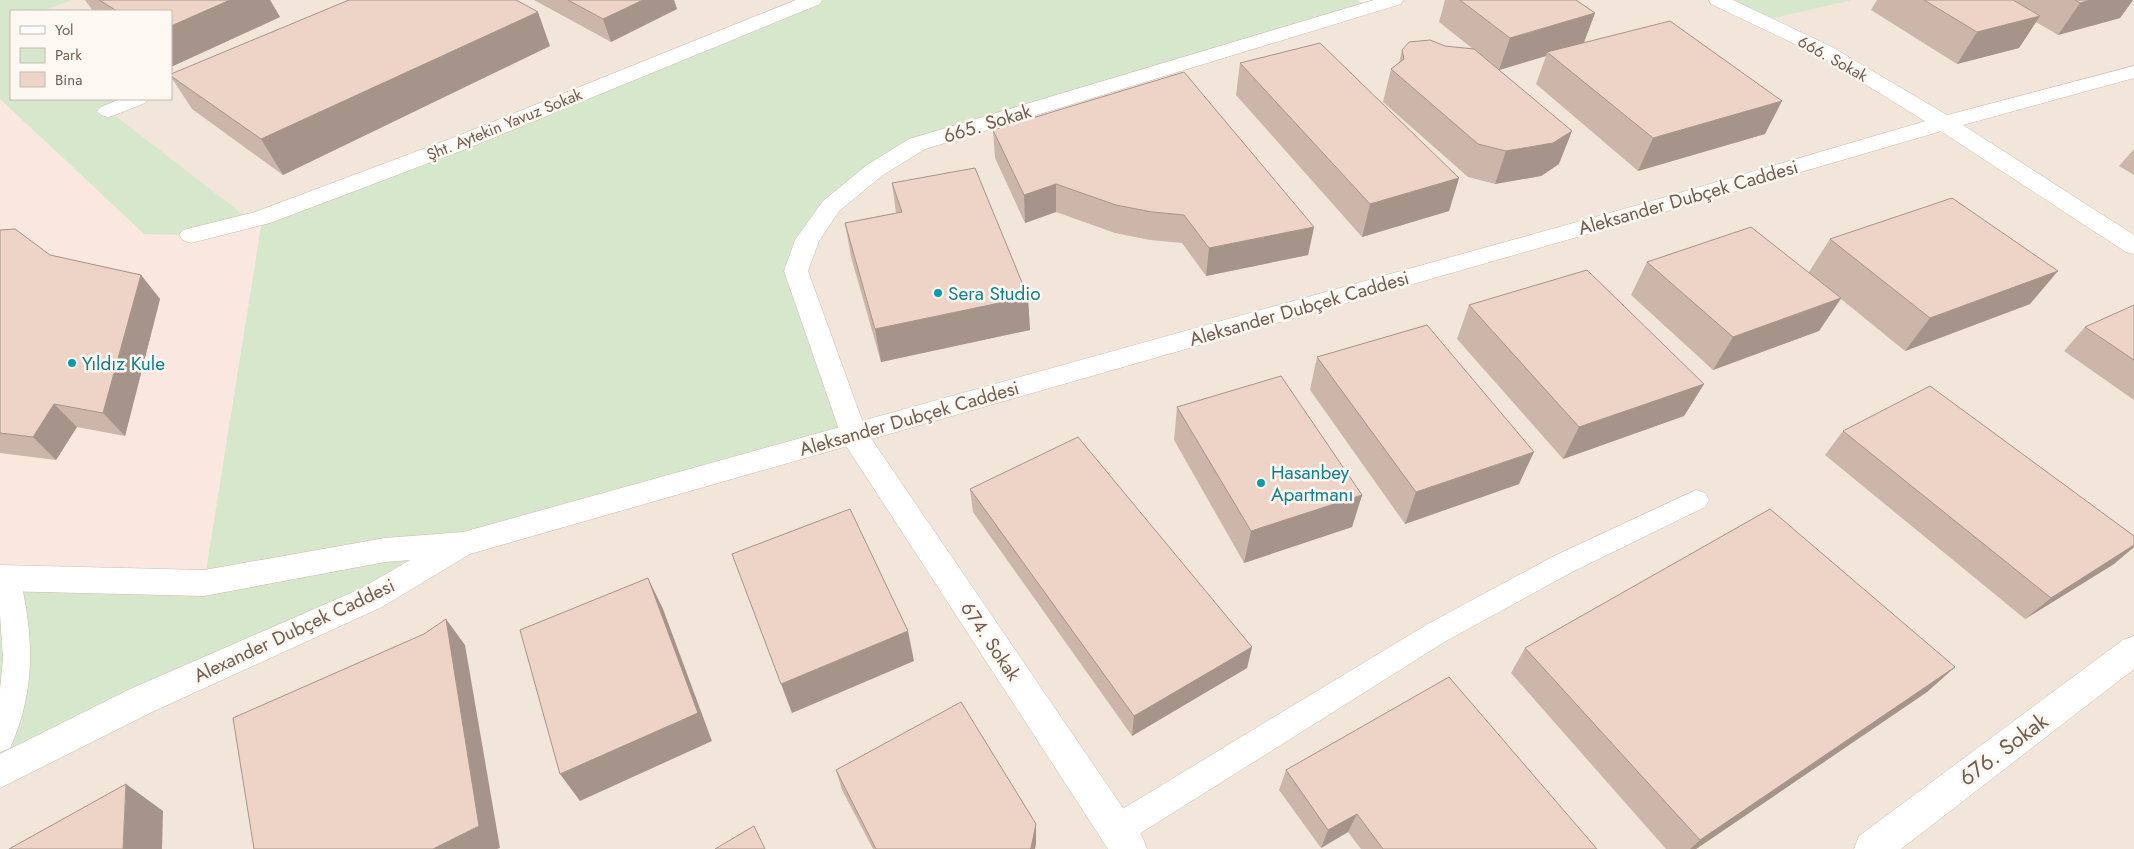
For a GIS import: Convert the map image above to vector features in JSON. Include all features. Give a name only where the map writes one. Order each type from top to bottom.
[{"type":"street","name":"Şht. Aytekin Yavuz Sokak","points":[[191,235],[262,218],[464,142],[813,0]]},
{"type":"street","name":"665. Sokak","points":[[853,434],[796,271],[806,240],[831,206],[875,170],[917,144],[1394,0]]},
{"type":"street","name":"666. Sokak","points":[[1718,0],[1825,51],[1944,123],[2134,246]]},
{"type":"street","name":"Aleksander Dubçek Caddesi","points":[[463,544],[1646,210],[1944,123],[2134,72]]},
{"type":"street","points":[[108,111],[136,100]]},
{"type":"street","name":"674. Sokak","points":[[853,434],[1123,839]]},
{"type":"street","name":"Alexander Dubçek Caddesi","points":[[4,578],[204,583],[385,550],[463,544]]},
{"type":"street","name":"Alexander Dubçek Caddesi","points":[[0,772],[140,702],[371,598],[463,544]]},
{"type":"street","name":"676. Sokak","points":[[1872,849],[2134,650]]},
{"type":"lane","points":[[1123,839],[1436,633],[1562,564],[1696,500]]},
{"type":"lane","points":[[0,738],[7,722],[18,670],[16,621],[4,578]]},
{"type":"shaded area","points":[[72,0],[813,0],[598,86],[244,215],[108,111],[136,100],[172,100],[172,10],[46,10]]},
{"type":"shaded area","points":[[1394,0],[1718,0],[1762,21],[1853,0],[2134,0],[2134,849],[0,849],[0,772],[796,271],[831,206],[917,144]]},
{"type":"shaded area","points":[[0,99],[144,234],[262,218],[204,583],[0,578]]},
{"type":"green space","points":[[0,0],[72,0],[46,10],[10,10],[10,100],[136,100],[109,111],[244,215],[598,86],[813,0],[1357,0],[1370,7],[917,144],[831,206],[796,271],[853,434],[463,544],[0,772],[0,578],[204,583],[262,219],[191,235],[144,234],[0,99]]},
{"type":"green space","points":[[1718,0],[1853,0],[1762,21]]},
{"type":"building","points":[[99,0],[230,0],[172,26],[172,10],[115,10]]},
{"type":"building","points":[[349,0],[516,0],[538,12],[261,139],[172,77],[172,74]]},
{"type":"building","points":[[568,0],[643,0],[603,19]]},
{"type":"building","points":[[1460,0],[1576,0],[1595,13],[1510,38]]},
{"type":"building","points":[[1924,0],[2013,0],[2040,16],[1977,32]]},
{"type":"building","points":[[2075,0],[2091,0],[2080,3]]},
{"type":"building","points":[[1670,21],[1782,101],[1653,138],[1547,52]]},
{"type":"building","points":[[1430,40],[1445,46],[1474,49],[1572,131],[1553,143],[1506,151],[1478,144],[1391,69],[1404,59],[1402,50],[1409,42]]},
{"type":"building","points":[[1320,43],[1459,178],[1370,204],[1240,63]]},
{"type":"building","points":[[1184,72],[1314,227],[1209,248],[1184,215],[1152,212],[1116,205],[1056,184],[1024,195],[993,130]]},
{"type":"building","name":"Sera Studio","points":[[975,168],[1028,297],[875,329],[845,223],[902,212],[892,183]]},
{"type":"building","points":[[1952,198],[2058,271],[1930,318],[1830,239]]},
{"type":"building","points":[[1751,227],[1841,298],[1733,337],[1647,262]]},
{"type":"building","name":"Yıldız Kule","points":[[15,229],[50,255],[141,275],[103,413],[54,404],[33,437],[0,433],[0,230]]},
{"type":"building","points":[[1587,270],[1704,384],[1579,427],[1469,305]]},
{"type":"building","points":[[2134,305],[2134,360],[2085,327]]},
{"type":"building","points":[[1427,325],[1534,452],[1416,492],[1317,357]]},
{"type":"building","name":"Hasanbey Apartmanı","points":[[1281,376],[1362,495],[1251,531],[1177,407]]},
{"type":"building","points":[[1930,386],[2134,536],[2134,545],[2051,598],[1843,431]]},
{"type":"building","points":[[1078,437],[1252,647],[1134,716],[970,489]]},
{"type":"building","points":[[850,509],[908,631],[781,684],[732,554]]},
{"type":"building","points":[[1770,509],[1955,667],[1700,840],[1525,648]]},
{"type":"building","points":[[648,578],[698,713],[560,774],[520,630]]},
{"type":"building","points":[[446,619],[479,826],[433,849],[254,849],[233,718],[424,634]]},
{"type":"building","points":[[1449,677],[1597,849],[1383,849],[1357,814],[1328,830],[1286,770]]},
{"type":"building","points":[[961,702],[1036,824],[1031,848],[876,849],[836,770]]},
{"type":"building","points":[[126,784],[123,849],[9,849]]},
{"type":"building","points":[[754,826],[765,849],[715,849]]},
{"type":"place","name":"Sera Studio","points":[[938,293]]},
{"type":"place","name":"Yıldız Kule","points":[[72,363]]},
{"type":"place","name":"Hasanbey Apartmanı","points":[[1261,483]]}]
